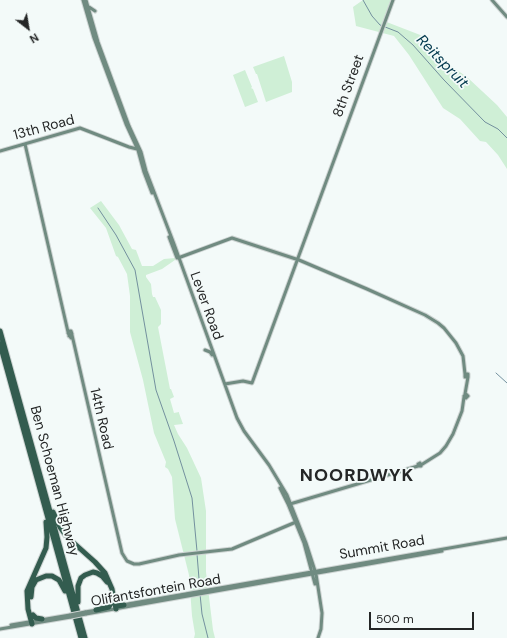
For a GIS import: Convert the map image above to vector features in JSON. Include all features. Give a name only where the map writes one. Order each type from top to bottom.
[{"type":"highway","name":"Ben Schoeman Highway","points":[[0,331],[81,638]]},
{"type":"highway","name":"Ben Schoeman Highway","points":[[0,344],[85,638]]},
{"type":"highway","points":[[40,481],[60,527],[72,542],[105,573],[110,583],[112,599],[109,607],[96,610]]},
{"type":"highway","points":[[33,620],[27,599],[28,588],[47,544],[47,523],[40,481]]},
{"type":"highway","points":[[85,638],[77,598],[78,586],[81,578],[88,573],[93,572],[102,576],[109,588],[114,608]]},
{"type":"highway","points":[[33,620],[31,596],[34,584],[36,580],[44,576],[54,577],[61,582],[65,589],[81,638]]},
{"type":"highway","points":[[112,599],[116,605],[124,605]]},
{"type":"highway","points":[[24,622],[36,618],[42,620]]},
{"type":"main road","name":"8th Street","points":[[225,385],[242,381],[252,383],[393,0]]},
{"type":"main road","points":[[492,0],[507,17]]},
{"type":"main road","points":[[85,1],[90,9],[95,11]]},
{"type":"main road","name":"Lever Road","points":[[85,1],[129,126],[241,426],[269,466],[290,504],[309,551],[322,613],[321,629],[318,638]]},
{"type":"main road","name":"Lever Road","points":[[85,1],[94,38],[126,124],[136,144],[145,177],[155,198],[178,257],[209,347],[225,385]]},
{"type":"main road","points":[[107,65],[112,68]]},
{"type":"main road","name":"13th Road","points":[[0,151],[80,128],[138,150]]},
{"type":"main road","name":"14th Road","points":[[25,144],[123,556],[129,563],[139,564],[160,558],[234,548],[297,522]]},
{"type":"main road","points":[[127,146],[136,144]]},
{"type":"main road","points":[[145,177],[143,182],[149,186]]},
{"type":"main road","points":[[178,257],[231,238],[297,258],[337,276]]},
{"type":"main road","points":[[290,504],[419,465],[439,454],[446,446],[458,423],[466,396],[466,375],[463,356],[448,332],[438,323],[425,315],[297,258]]},
{"type":"main road","name":"14th Road","points":[[70,334],[111,507]]},
{"type":"main road","points":[[209,347],[205,350],[212,355]]},
{"type":"main road","points":[[105,497],[109,501]]},
{"type":"main road","name":"Lever Road","points":[[297,522],[314,573]]},
{"type":"main road","name":"Summit Road","points":[[314,573],[437,552],[507,538]]},
{"type":"main road","points":[[300,574],[309,570],[310,561]]},
{"type":"main road","name":"Olifantsfontein Road","points":[[86,613],[300,574],[314,573]]},
{"type":"main road","name":"Olifantsfontein Road","points":[[42,620],[314,573]]},
{"type":"main road","name":"Olifantsfontein Road","points":[[0,628],[33,620],[70,616]]},
{"type":"main road","name":"Olifantsfontein Road","points":[[0,628],[24,622]]},
{"type":"green space","name":"Reitspruit","points":[[363,0],[391,0],[384,21],[428,38],[426,44],[428,46],[427,48],[468,78],[497,105],[507,117],[507,169],[498,155],[486,142],[480,141],[460,119],[443,108],[409,55],[394,36],[356,26],[353,7]]},
{"type":"green space","points":[[284,56],[292,82],[292,92],[266,102],[257,74],[253,67]]},
{"type":"green space","points":[[245,70],[252,87],[251,88],[253,89],[258,102],[245,107],[233,75]]},
{"type":"green space","points":[[101,201],[119,225],[132,249],[136,250],[142,266],[153,266],[164,259],[175,258],[175,260],[162,269],[146,275],[146,277],[151,284],[153,297],[155,297],[161,310],[161,324],[158,327],[170,389],[174,397],[170,399],[174,413],[179,412],[183,424],[174,425],[201,478],[206,511],[206,572],[215,638],[194,638],[195,634],[189,575],[175,519],[172,477],[168,469],[165,467],[166,462],[154,433],[143,380],[130,332],[130,296],[127,274],[116,256],[106,228],[90,208]]},
{"type":"waterway","name":"Reitspruit","points":[[363,0],[372,16],[380,25],[398,32],[413,45],[444,80],[485,122],[498,129],[507,138]]},
{"type":"waterway","points":[[98,208],[116,235],[135,270],[156,390],[192,498],[197,551]]},
{"type":"waterway","points":[[496,373],[507,383]]},
{"type":"waterway","points":[[197,554],[200,591]]},
{"type":"waterway","points":[[200,594],[202,614],[208,638]]},
{"type":"district","name":"NOORDWYK","points":[[357,476]]}]
